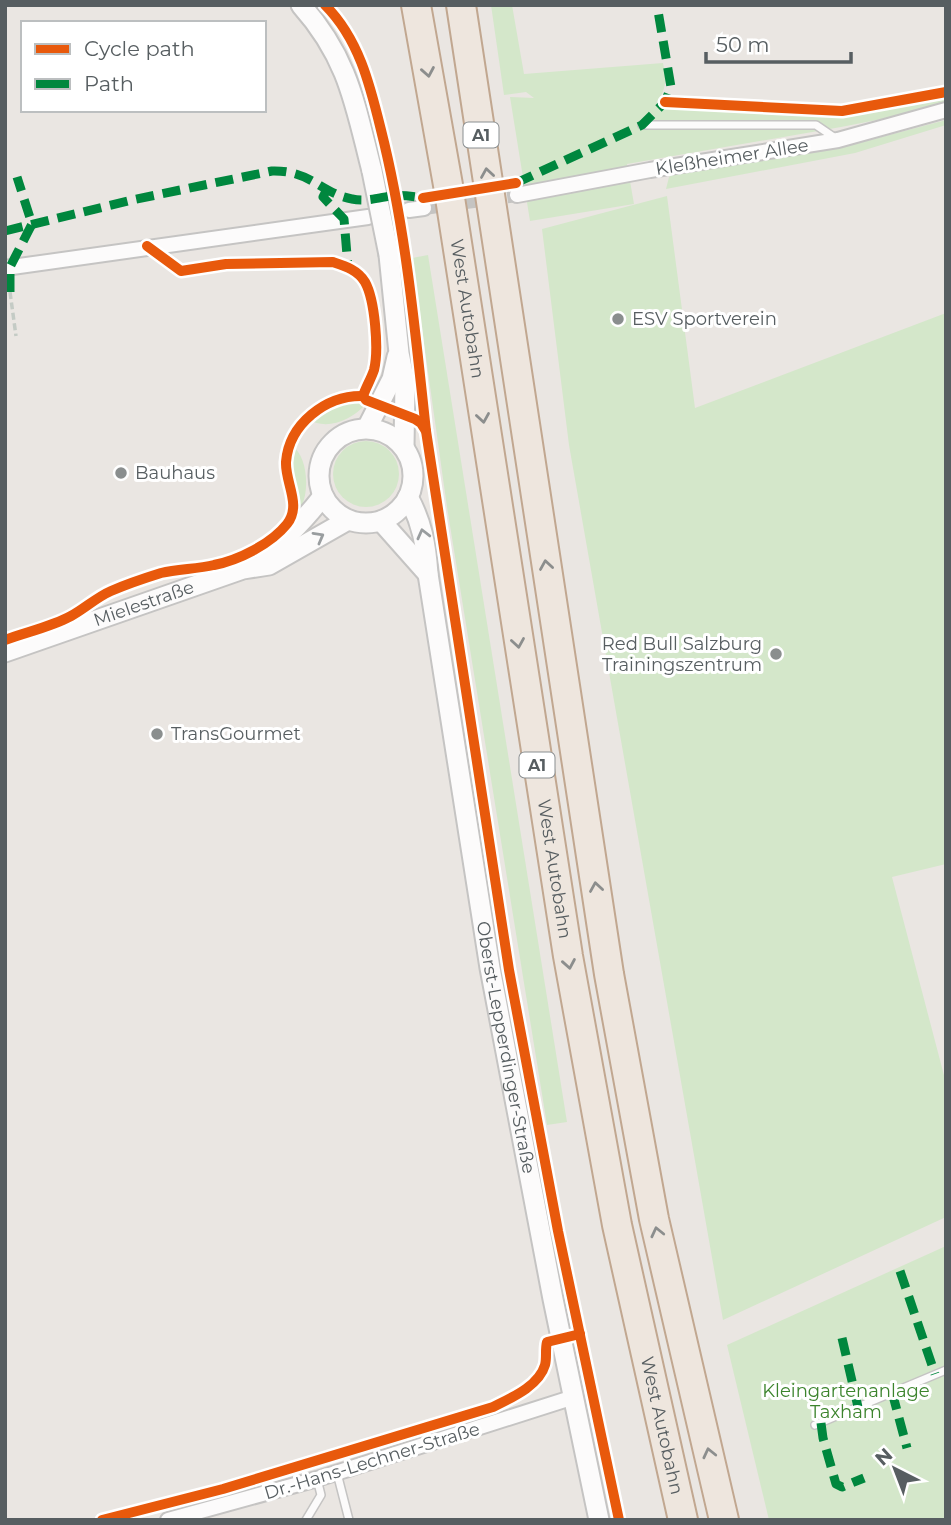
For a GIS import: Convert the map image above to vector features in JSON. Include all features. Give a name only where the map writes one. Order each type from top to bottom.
[{"type":"highway","name":"West Autobahn","points":[[416,5],[447,185],[568,956],[617,1225],[683,1520]]},
{"type":"highway","name":"A1","points":[[461,5],[609,974],[654,1219],[724,1520]]},
{"type":"street","name":"Oberst-Lepperdinger-Straße","points":[[301,5],[336,52],[351,89],[372,171],[389,255],[399,353],[405,383],[404,447],[413,471],[408,497],[418,516],[425,540],[428,574],[490,968],[553,1298],[599,1520]]},
{"type":"street","name":"Kleßheimer Allee","points":[[517,195],[650,170],[838,140],[946,110]]},
{"type":"street","points":[[409,211],[425,208]]},
{"type":"street","points":[[5,268],[369,216]]},
{"type":"street","name":"Oberst-Lepperdinger-Straße","points":[[366,428],[392,379],[399,353]]},
{"type":"street","points":[[404,447],[387,434],[366,428],[343,434],[326,450],[318,473],[323,496],[338,514],[348,520],[370,523],[381,521],[392,515],[408,497]]},
{"type":"street","name":"Mielestraße","points":[[243,569],[282,542],[303,522],[323,496]]},
{"type":"street","name":"Mielestraße","points":[[5,652],[243,569],[269,565],[348,520]]},
{"type":"street","points":[[381,521],[428,574]]},
{"type":"street","name":"Dr.-Hans-Lechner-Straße","points":[[168,1520],[337,1473],[574,1397]]},
{"type":"lane","points":[[642,125],[816,125],[838,140]]},
{"type":"lane","points":[[815,1425],[946,1370]]},
{"type":"lane","points":[[337,1473],[349,1520]]},
{"type":"lane","points":[[306,1520],[321,1495],[317,1479]]},
{"type":"path","points":[[10,292],[16,336]]},
{"type":"green space","points":[[491,5],[512,5],[524,74],[663,63],[665,86],[655,106],[842,117],[927,102],[946,96],[946,104],[841,127],[627,164],[634,204],[530,221],[510,97],[534,98],[526,92],[504,95]]},
{"type":"green space","points":[[946,120],[946,125],[855,153],[666,189],[669,177],[677,172],[855,144]]},
{"type":"green space","name":"Red Bull Salzburg Trainingszentrum","points":[[667,196],[695,408],[946,313],[946,864],[892,877],[946,1083],[946,1217],[723,1320],[569,445],[542,229]]},
{"type":"green space","points":[[428,255],[567,1122],[547,1125],[447,507],[412,258]]},
{"type":"green space","points":[[350,400],[361,401],[364,406],[352,416],[330,424],[308,419],[328,407]]},
{"type":"green space","points":[[366,441],[379,444],[389,451],[396,461],[399,474],[396,487],[389,497],[379,504],[366,507],[353,504],[343,497],[336,487],[333,474],[336,461],[343,451],[353,444]]},
{"type":"green space","points":[[292,446],[302,460],[306,481],[303,502],[294,516],[297,503],[290,464]]},
{"type":"green space","name":"Kleingartenanlage Taxham","points":[[946,1246],[946,1520],[769,1520],[727,1345]]},
{"type":"tunnel","points":[[424,208],[517,195]]},
{"type":"tunnel","points":[[373,216],[409,210]]},
{"type":"marked path","points":[[516,183],[642,125],[665,102],[671,87],[657,5]]},
{"type":"marked path","points":[[5,231],[132,200],[272,171],[296,174],[331,192],[352,199],[367,200],[390,196],[423,198]]},
{"type":"marked path","points":[[10,292],[10,267],[32,224],[17,177]]},
{"type":"marked path","points":[[327,189],[323,197],[344,219],[348,267]]},
{"type":"marked path","points":[[900,1271],[935,1374]]},
{"type":"marked path","points":[[842,1338],[858,1407]]},
{"type":"marked path","points":[[892,1392],[907,1448]]},
{"type":"marked path","points":[[821,1423],[836,1484],[842,1487],[864,1478]]},
{"type":"cycle path","points":[[325,5],[347,33],[362,63],[390,167],[414,317],[426,431]]},
{"type":"cycle path","points":[[665,102],[842,111],[946,92]]},
{"type":"cycle path","points":[[423,198],[516,183]]},
{"type":"cycle path","points":[[147,246],[181,271],[226,264],[333,262],[355,271],[368,290],[374,312],[376,338],[374,370],[363,396],[366,400],[415,419],[426,431],[509,970],[558,1231],[619,1520]]},
{"type":"cycle path","points":[[5,640],[63,620],[106,594],[130,584],[161,573],[224,563],[263,544],[280,531],[291,517],[293,502],[286,462],[294,436],[302,424],[323,406],[349,397],[363,396]]},
{"type":"cycle path","points":[[102,1520],[223,1489],[493,1407],[524,1390],[537,1379],[545,1365],[547,1342],[580,1334]]},
{"type":"place","name":"ESV Sportverein","points":[[618,319]]},
{"type":"place","name":"Bauhaus","points":[[121,473]]},
{"type":"place","name":"Red Bull Salzburg Trainingszentrum","points":[[776,654]]},
{"type":"place","name":"TransGourmet","points":[[157,734]]}]
